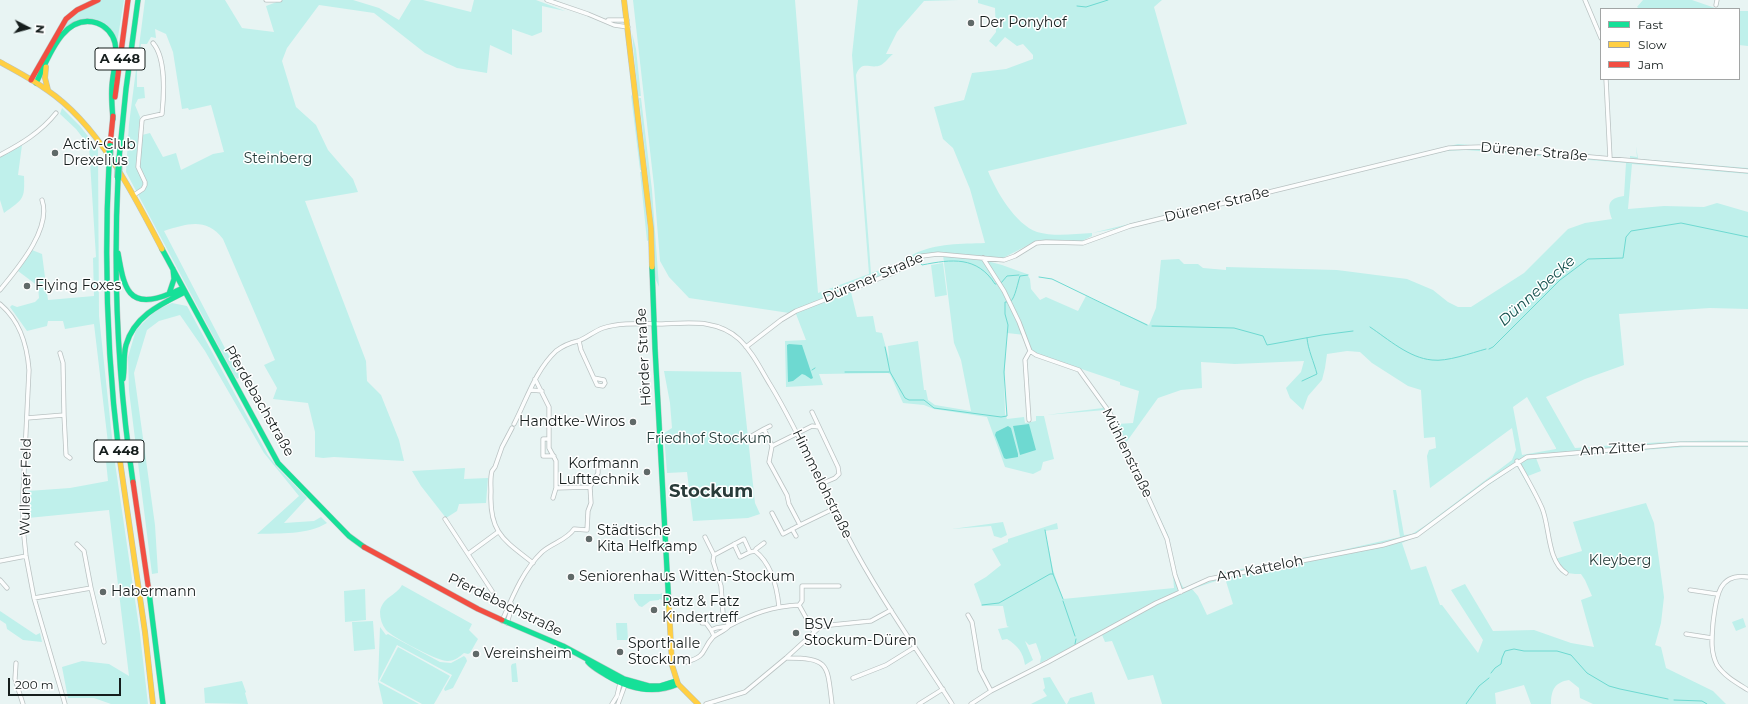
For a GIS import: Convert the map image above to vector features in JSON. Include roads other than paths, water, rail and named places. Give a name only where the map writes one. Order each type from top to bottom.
[{"type":"main road","points":[[33,81],[66,19],[77,10],[98,0]]},
{"type":"main road","name":"A 448","points":[[128,0],[113,119],[109,164],[106,264],[109,361],[116,431],[145,634],[153,704]]},
{"type":"main road","name":"A 448","points":[[138,0],[126,89],[119,159],[115,233],[116,287],[122,393],[155,632],[163,704]]},
{"type":"main road","name":"Hörder Straße","points":[[624,0],[651,229],[668,627],[672,665],[677,682]]},
{"type":"main road","points":[[33,81],[46,65],[61,36],[72,25],[90,21],[106,28],[113,36],[115,44],[112,86],[113,119]]},
{"type":"main road","name":"Pferdebachstraße","points":[[0,62],[48,90],[69,108],[96,137],[134,195],[278,463],[340,529],[362,546],[505,622],[563,646],[623,682],[638,689],[652,691],[667,689],[677,682]]},
{"type":"main road","points":[[46,65],[45,78],[48,90]]},
{"type":"main road","points":[[115,233],[122,279],[130,293],[135,298],[147,302],[158,300],[169,294],[184,290]]},
{"type":"main road","points":[[169,294],[174,279],[173,269]]},
{"type":"main road","points":[[122,393],[126,345],[131,331],[147,312],[184,290]]},
{"type":"main road","points":[[677,682],[698,704]]},
{"type":"street","points":[[266,0],[280,0]]},
{"type":"street","points":[[547,0],[605,20],[614,25],[628,27]]},
{"type":"street","points":[[1585,0],[1600,36]]},
{"type":"street","points":[[1716,5],[1717,0]]},
{"type":"street","points":[[605,20],[627,20]]},
{"type":"street","points":[[134,195],[145,186],[138,167],[142,120],[144,118],[162,114],[163,82],[158,49],[153,43]]},
{"type":"street","points":[[1606,80],[1610,158]]},
{"type":"street","points":[[0,155],[33,135],[47,124],[56,112]]},
{"type":"street","name":"Dürener Straße","points":[[746,347],[781,320],[796,311],[893,273],[922,256],[938,254],[998,260],[1006,259],[1039,242],[1083,243],[1130,226],[1449,148],[1479,147],[1748,171]]},
{"type":"street","points":[[0,290],[17,269],[32,246],[43,221],[45,207],[42,200]]},
{"type":"street","points":[[983,258],[1009,302],[1030,351],[1025,360],[1029,420]]},
{"type":"street","name":"Wullener Feld","points":[[0,304],[18,324],[28,353],[29,370],[23,517],[26,556],[34,598],[65,704]]},
{"type":"street","name":"Himmelohstraße","points":[[514,424],[535,379],[546,362],[568,342],[579,341],[589,334],[612,326],[694,322],[707,323],[729,332],[746,347],[772,388],[833,509],[864,566],[952,704]]},
{"type":"street","points":[[579,341],[581,350],[594,378]]},
{"type":"street","name":"Mühlenstraße","points":[[1030,351],[1036,355],[1079,370],[1110,413],[1167,538],[1175,576],[1181,592]]},
{"type":"street","points":[[60,353],[63,363],[66,455],[70,458]]},
{"type":"street","points":[[535,379],[549,407],[549,448],[556,461],[556,488],[553,498]]},
{"type":"street","points":[[530,392],[542,391]]},
{"type":"street","points":[[812,412],[838,467],[839,474],[835,478],[821,484]]},
{"type":"street","name":"Wullener Feld","points":[[27,418],[64,415]]},
{"type":"street","points":[[750,436],[770,426]]},
{"type":"street","points":[[772,446],[812,426],[819,427]]},
{"type":"street","points":[[512,428],[502,447],[491,476],[490,511],[498,532],[508,544],[533,562]]},
{"type":"street","points":[[764,429],[772,446],[769,462],[787,495],[789,504],[800,526]]},
{"type":"street","points":[[549,439],[543,439],[543,456],[554,456]]},
{"type":"street","name":"Am Zitter","points":[[1487,482],[1517,461],[1533,455],[1693,443],[1748,444]]},
{"type":"street","points":[[543,448],[549,448]]},
{"type":"street","points":[[1517,461],[1543,510],[1555,559],[1562,570],[1566,573]]},
{"type":"street","points":[[505,622],[508,606],[511,603],[520,582],[533,562],[543,551],[566,538],[574,529],[587,530],[588,511],[591,503],[590,487],[598,473],[598,462]]},
{"type":"street","name":"Am Katteloh","points":[[972,704],[991,691],[1048,662],[1156,603],[1209,579],[1223,575],[1306,561],[1403,540],[1417,535],[1487,482]]},
{"type":"street","points":[[556,488],[590,487]]},
{"type":"street","points":[[772,513],[783,534],[833,509]]},
{"type":"street","points":[[445,519],[492,591]]},
{"type":"street","points":[[792,529],[796,536]]},
{"type":"street","points":[[468,554],[498,532]]},
{"type":"street","points":[[705,537],[714,555],[713,561],[721,586],[723,612],[729,626]]},
{"type":"street","points":[[714,555],[744,539],[750,552]]},
{"type":"street","points":[[734,544],[740,557],[755,551],[764,543]]},
{"type":"street","points":[[77,544],[84,552],[104,642]]},
{"type":"street","points":[[755,551],[761,556],[777,585],[780,607]]},
{"type":"street","name":"Wullener Feld","points":[[0,561],[26,556]]},
{"type":"street","points":[[1748,577],[1739,577],[1728,580],[1717,594],[1712,638],[1712,652],[1718,667],[1726,675],[1748,690]]},
{"type":"street","points":[[0,580],[7,588]]},
{"type":"street","points":[[799,605],[802,601],[802,586],[839,586]]},
{"type":"street","points":[[34,598],[91,588]]},
{"type":"street","points":[[1690,590],[1717,594]]},
{"type":"street","points":[[799,605],[814,632]]},
{"type":"street","points":[[686,662],[698,659],[714,636],[752,614],[780,607],[799,605]]},
{"type":"street","points":[[706,704],[745,692],[786,658],[814,632],[826,625],[871,621],[891,610]]},
{"type":"street","points":[[968,615],[972,622],[980,670],[991,691]]},
{"type":"street","points":[[702,623],[706,623],[714,636]]},
{"type":"street","points":[[711,630],[729,626]]},
{"type":"street","points":[[1686,634],[1712,638]]},
{"type":"street","points":[[853,678],[886,665],[915,647]]},
{"type":"street","points":[[786,658],[807,658],[822,664],[827,671],[832,704]]},
{"type":"street","points":[[16,663],[15,678],[23,704]]},
{"type":"street","points":[[612,704],[623,682]]},
{"type":"street","points":[[618,704],[623,682]]},
{"type":"street","points":[[919,704],[943,689]]},
{"type":"water","points":[[787,345],[802,345],[813,378],[811,379],[802,374],[793,381],[788,382]]},
{"type":"water","points":[[1029,424],[1036,450],[1020,455],[1013,426]]},
{"type":"water","points":[[1008,426],[1011,428],[1018,457],[1006,459],[1004,458],[995,435],[996,432]]},
{"type":"waterway","points":[[1077,6],[1086,7],[1108,0]]},
{"type":"waterway","name":"Dünnebecke","points":[[1489,349],[1493,347],[1560,280],[1588,259],[1623,258],[1626,237],[1631,231],[1681,223],[1748,237]]},
{"type":"waterway","points":[[919,261],[922,265],[954,261],[972,264],[980,268],[996,284]]},
{"type":"waterway","points":[[1001,283],[1007,276],[1019,275]]},
{"type":"waterway","points":[[1011,301],[1020,276],[1028,275]]},
{"type":"waterway","points":[[1039,277],[1052,279],[1147,325]]},
{"type":"waterway","points":[[885,347],[890,372],[905,398],[909,400],[924,400],[934,408],[1001,417],[1007,416],[1004,372],[1008,325],[1005,314],[1005,302],[1008,302]]},
{"type":"waterway","points":[[1152,326],[1234,328],[1263,336],[1267,345],[1353,331]]},
{"type":"waterway","name":"Dünnebecke","points":[[1370,327],[1407,352],[1415,356],[1432,360],[1445,360],[1486,349]]},
{"type":"waterway","points":[[1302,381],[1317,374],[1307,338]]},
{"type":"waterway","points":[[845,372],[889,372]]},
{"type":"waterway","points":[[1045,530],[1053,574],[1063,599]]},
{"type":"waterway","points":[[982,605],[999,603],[1050,574],[1053,574]]},
{"type":"waterway","points":[[1063,601],[1075,636]]},
{"type":"waterway","points":[[1075,644],[1076,639]]},
{"type":"waterway","points":[[1491,673],[1501,664],[1505,651],[1514,649],[1524,651],[1557,651],[1571,655],[1587,673],[1609,686],[1668,699]]},
{"type":"waterway","points":[[1466,704],[1479,686],[1489,678]]},
{"type":"waterway","points":[[1674,700],[1702,701],[1707,704]]},
{"type":"place","name":"Der Ponyhof","points":[[971,23]]},
{"type":"place","name":"Activ-Club Drexelius","points":[[55,153]]},
{"type":"place","name":"Flying Foxes","points":[[27,286]]},
{"type":"place","name":"Handtke-Wiros","points":[[633,422]]},
{"type":"place","name":"Korfmann Lufttechnik","points":[[647,472]]},
{"type":"place","name":"Städtische Kita Helfkamp","points":[[589,539]]},
{"type":"place","name":"Seniorenhaus Witten-Stockum","points":[[571,577]]},
{"type":"place","name":"Habermann","points":[[103,592]]},
{"type":"place","name":"Ratz & Fatz Kindertreff","points":[[654,610]]},
{"type":"place","name":"BSV Stockum-Düren","points":[[796,633]]},
{"type":"place","name":"Sporthalle Stockum","points":[[620,652]]},
{"type":"place","name":"Vereinsheim","points":[[476,654]]},
{"type":"district","name":"Stockum","points":[[711,492]]},
{"type":"park label","name":"Steinberg","points":[[278,159]]},
{"type":"park label","name":"Friedhof Stockum","points":[[709,439]]},
{"type":"park label","name":"Kleyberg","points":[[1620,561]]}]
